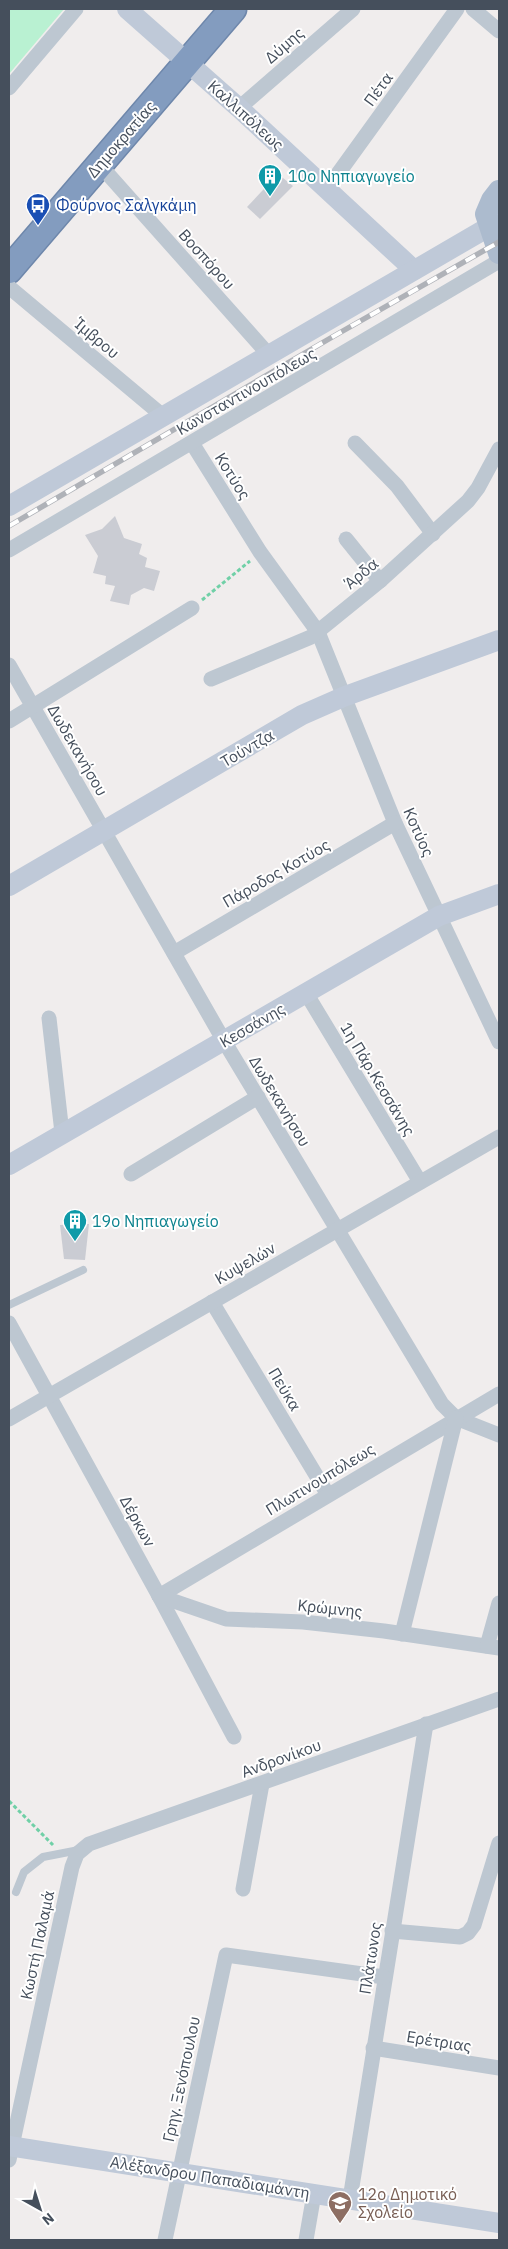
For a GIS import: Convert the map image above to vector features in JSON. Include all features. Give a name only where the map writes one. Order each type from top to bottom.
[{"type":"highway","name":"Δημοκρατίας","points":[[9,270],[233,9]]},
{"type":"main road","points":[[499,190],[486,209],[494,224],[499,253]]},
{"type":"street","points":[[9,88],[76,9]]},
{"type":"street","name":"Καλλιπόλεως","points":[[127,9],[239,108],[414,270]]},
{"type":"street","name":"Δύμης","points":[[239,108],[353,9]]},
{"type":"street","name":"Πέτα","points":[[327,189],[457,9]]},
{"type":"street","points":[[473,9],[499,31]]},
{"type":"street","name":"Βοσπόρου","points":[[99,164],[269,355]]},
{"type":"street","points":[[9,506],[494,224]]},
{"type":"street","name":"Κωνσταντινουπόλεως","points":[[9,550],[499,261]]},
{"type":"street","name":"Ίμβρου","points":[[9,287],[163,416]]},
{"type":"street","name":"Κοτύος","points":[[192,443],[260,552],[318,632],[396,823],[499,1042]]},
{"type":"street","points":[[355,443],[397,486],[433,534]]},
{"type":"street","name":"Άρδα","points":[[211,679],[300,642],[318,632],[433,534],[474,494],[499,450]]},
{"type":"street","points":[[346,539],[380,580]]},
{"type":"street","points":[[9,721],[192,608]]},
{"type":"street","name":"Τούντζα","points":[[9,886],[302,715],[343,697],[499,640]]},
{"type":"street","name":"Δωδεκανήσου","points":[[9,665],[224,1041],[442,1404],[456,1418]]},
{"type":"street","name":"Πάροδος Κοτύος","points":[[174,953],[396,823]]},
{"type":"street","name":"Κεσσάνης","points":[[9,1162],[224,1041],[439,916],[499,894]]},
{"type":"street","name":"1η Πάρ.Κεσσάνης","points":[[306,994],[420,1182]]},
{"type":"street","points":[[48,1018],[62,1133]]},
{"type":"street","points":[[131,1174],[258,1097]]},
{"type":"street","name":"Κυψελών","points":[[9,1418],[499,1137]]},
{"type":"street","name":"Πεύκα","points":[[212,1302],[328,1495]]},
{"type":"street","name":"Δέρκων","points":[[9,1323],[234,1737]]},
{"type":"street","name":"Πλωτινουπόλεως","points":[[159,1596],[499,1394]]},
{"type":"street","points":[[402,1634],[456,1418],[499,1435]]},
{"type":"street","name":"Κρώμνης","points":[[159,1596],[226,1619],[295,1622],[493,1647]]},
{"type":"street","points":[[493,1647],[499,1603]]},
{"type":"street","name":"Ανδρονίκου","points":[[75,1852],[89,1844],[262,1784],[426,1724],[499,1700]]},
{"type":"street","name":"Πλάτωνος","points":[[350,2199],[384,1977],[426,1724]]},
{"type":"street","points":[[243,1890],[262,1784]]},
{"type":"street","points":[[392,1931],[460,1937],[468,1933],[474,1925],[499,1843]]},
{"type":"street","name":"Κωστή Παλαμά","points":[[10,2151],[75,1852]]},
{"type":"street","name":"Γρηγ. Ξενόπουλου","points":[[165,2240],[226,1955],[384,1977]]},
{"type":"street","name":"Ερέτριας","points":[[373,2048],[499,2068]]},
{"type":"street","name":"Αλέξανδρου Παπαδιαμάντη","points":[[10,2151],[180,2173],[499,2223]]},
{"type":"street","points":[[306,2240],[314,2194]]},
{"type":"lane","points":[[9,1305],[82,1270]]},
{"type":"lane","points":[[16,1892],[24,1872],[42,1857],[75,1852]]},
{"type":"path","points":[[192,608],[222,586],[260,552]]},
{"type":"path","points":[[9,1802],[39,1833],[75,1852]]},
{"type":"green space","points":[[9,9],[64,9],[9,74]]},
{"type":"building","name":"10ο Νηπιαγωγείο","points":[[278,174],[293,186],[260,219],[247,207]]},
{"type":"building","points":[[115,516],[124,538],[142,544],[139,554],[147,558],[145,567],[160,571],[154,591],[144,588],[131,595],[129,605],[110,601],[115,586],[105,584],[106,576],[93,573],[98,556],[85,535],[102,529]]},
{"type":"building","name":"19ο Νηπιαγωγείο","points":[[89,1224],[85,1260],[64,1259],[60,1225]]},
{"type":"railway","points":[[9,526],[499,242]]},
{"type":"place","name":"10ο Νηπιαγωγείο","points":[[270,197]]},
{"type":"place","name":"Φούρνος Σαλγκάμη","points":[[38,226]]},
{"type":"place","name":"19ο Νηπιαγωγείο","points":[[75,1242]]},
{"type":"place","name":"12ο Δημοτικό Σχολείο","points":[[340,2224]]}]
